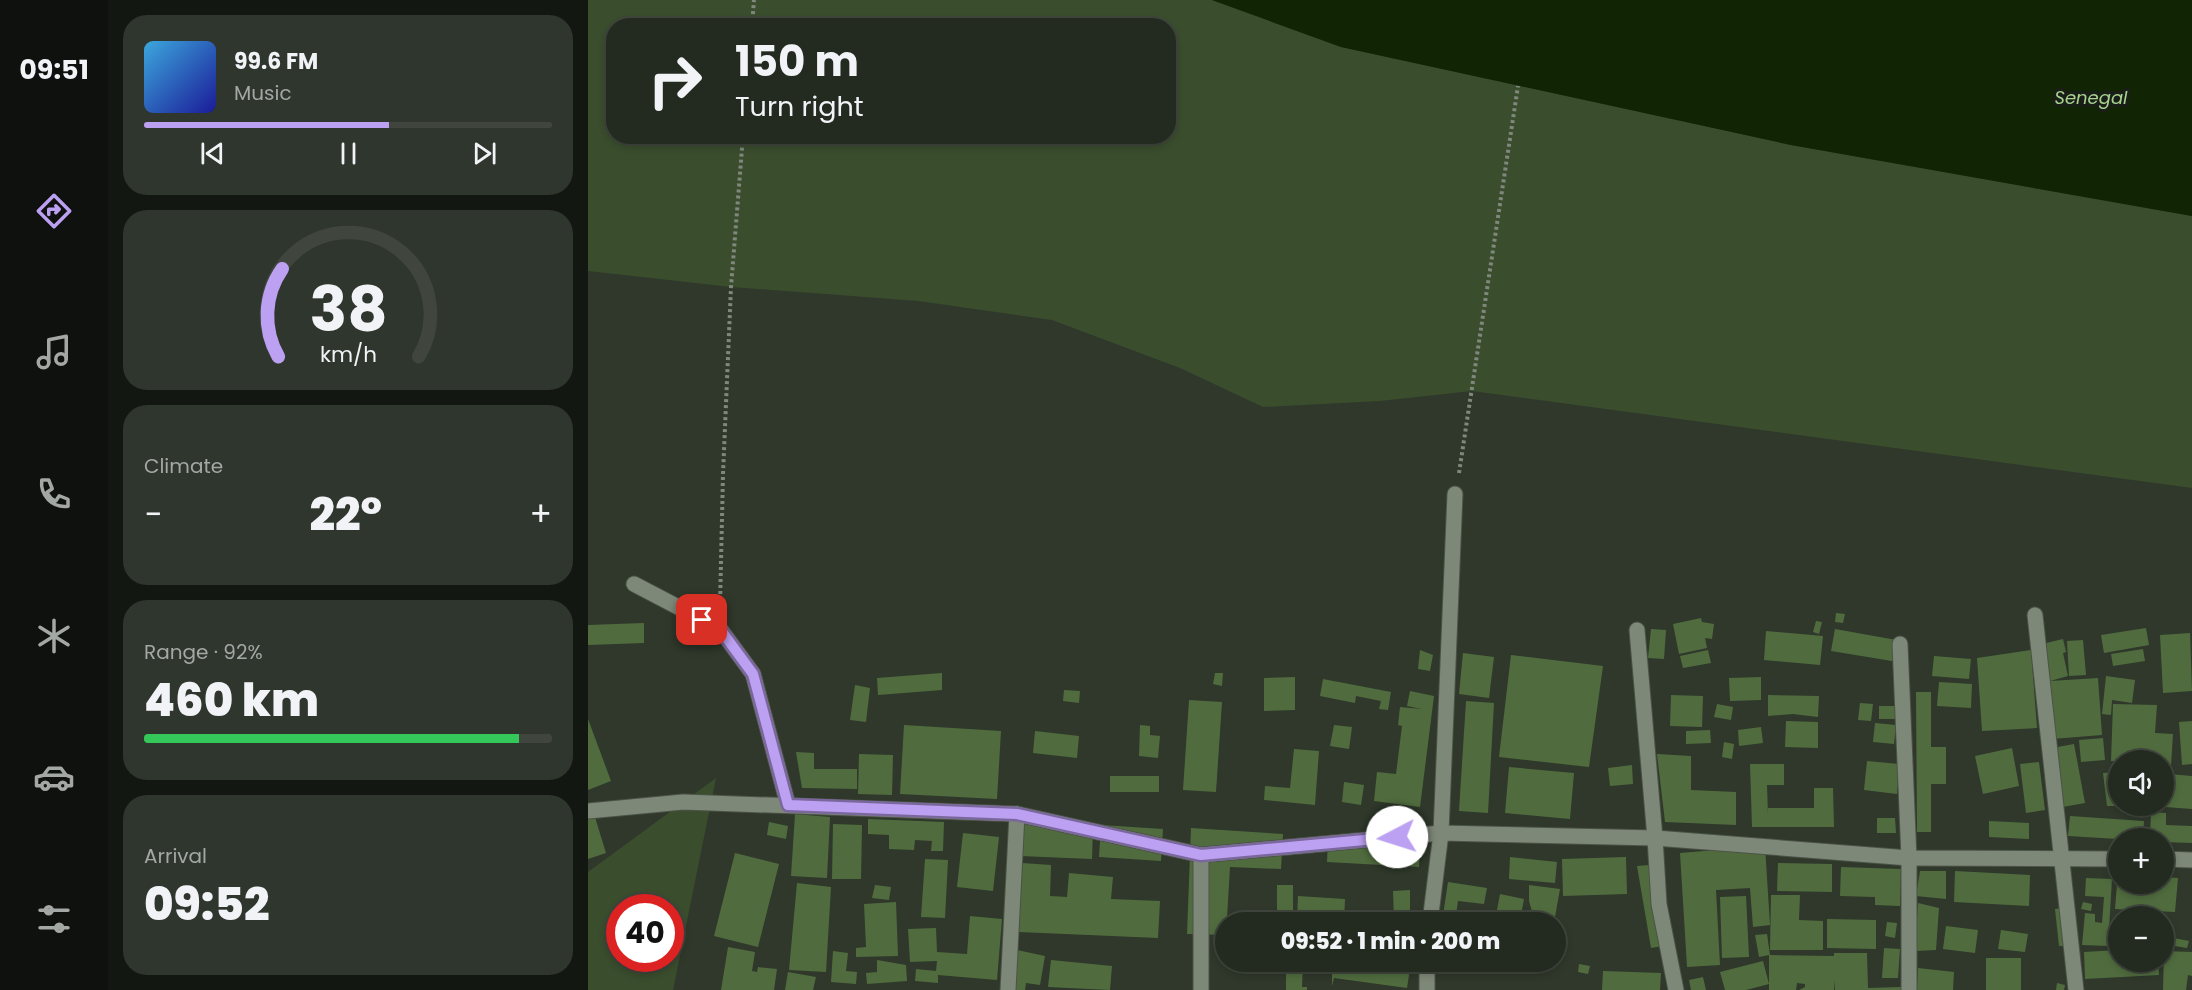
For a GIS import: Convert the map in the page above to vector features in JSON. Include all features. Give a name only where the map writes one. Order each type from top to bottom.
[{"type":"street","points":[[1431,912],[1441,833],[1455,494]]},
{"type":"street","points":[[634,584],[720,629],[753,674],[788,805]]},
{"type":"street","points":[[2035,615],[2076,990]]},
{"type":"street","points":[[1637,630],[1659,904],[1676,990]]},
{"type":"street","points":[[1900,645],[1909,858],[1909,990]]},
{"type":"street","points":[[588,811],[683,802],[1017,814],[1201,855],[1441,833],[1655,838],[1909,858],[2108,859]]},
{"type":"street","points":[[1008,990],[1017,814]]},
{"type":"street","points":[[1201,855],[1201,990]]},
{"type":"street","points":[[2174,859],[2192,860]]},
{"type":"street","points":[[1427,972],[1427,990]]},
{"type":"path","points":[[753,18],[754,0]]},
{"type":"path","points":[[1455,494],[1518,86]]},
{"type":"path","points":[[720,629],[723,474],[731,287],[742,144]]},
{"type":"shaded area","points":[[588,0],[1212,0],[1341,47],[1791,145],[2192,216],[2192,488],[1472,391],[1380,401],[1263,407],[1180,368],[1052,320],[918,301],[731,287],[588,271]]},
{"type":"shaded area","points":[[716,778],[684,936],[684,894],[606,894],[606,972],[677,972],[673,990],[588,990],[588,872]]},
{"type":"water","name":"Senegal","points":[[1212,0],[2192,0],[2192,216],[1791,145],[1341,47]]},
{"type":"building","points":[[1836,613],[1845,614],[1843,623],[1835,622]]},
{"type":"building","points":[[1701,618],[1702,622],[1714,624],[1712,639],[1705,638],[1707,648],[1679,654],[1673,624]]},
{"type":"building","points":[[1816,621],[1822,622],[1819,634],[1813,632]]},
{"type":"building","points":[[644,623],[644,643],[588,645],[588,625]]},
{"type":"building","points":[[2146,628],[2149,645],[2104,653],[2101,635]]},
{"type":"building","points":[[1651,629],[1666,630],[1664,659],[1648,658]]},
{"type":"building","points":[[1835,629],[1902,641],[1898,662],[1831,651]]},
{"type":"building","points":[[1766,631],[1823,636],[1820,665],[1764,660]]},
{"type":"building","points":[[2190,633],[2192,691],[2163,693],[2160,635]]},
{"type":"building","points":[[2063,639],[2066,652],[2063,653],[2068,676],[2050,681],[2098,678],[2102,735],[2052,739],[2038,645]]},
{"type":"building","points":[[2083,640],[2086,675],[2069,676],[2067,641]]},
{"type":"building","points":[[2143,649],[2145,661],[2113,666],[2111,654]]},
{"type":"building","points":[[1420,650],[1433,655],[1430,671],[1418,669]]},
{"type":"building","points":[[1708,650],[1711,663],[1683,668],[1680,656]]},
{"type":"building","points":[[2031,650],[2037,728],[1982,731],[1977,658]]},
{"type":"building","points":[[1463,653],[1494,657],[1489,698],[1459,694]]},
{"type":"building","points":[[1511,655],[1603,666],[1589,767],[1499,757]]},
{"type":"building","points":[[1934,656],[1971,659],[1969,679],[1932,676]]},
{"type":"building","points":[[942,673],[942,690],[878,695],[877,678]]},
{"type":"building","points":[[1215,673],[1223,673],[1222,686],[1213,684]]},
{"type":"building","points":[[2106,676],[2135,680],[2132,703],[2112,700],[2111,715],[2102,714]]},
{"type":"building","points":[[1295,677],[1295,710],[1264,711],[1264,678]]},
{"type":"building","points":[[1761,677],[1761,700],[1730,701],[1729,678]]},
{"type":"building","points":[[1323,679],[1391,692],[1388,710],[1379,709],[1381,701],[1356,696],[1355,703],[1320,696]]},
{"type":"building","points":[[1939,682],[1972,684],[1971,708],[1937,706]]},
{"type":"building","points":[[855,685],[870,688],[866,722],[850,720]]},
{"type":"building","points":[[1064,690],[1080,691],[1079,703],[1063,701]]},
{"type":"building","points":[[1410,691],[1434,696],[1420,807],[1374,801],[1377,772],[1396,774],[1402,726],[1398,725],[1400,707],[1422,709],[1407,706]]},
{"type":"building","points":[[1916,692],[1931,692],[1931,747],[1946,747],[1946,784],[1931,784],[1931,832],[1917,832]]},
{"type":"building","points":[[1671,695],[1703,696],[1702,727],[1670,726]]},
{"type":"building","points":[[1768,695],[1819,696],[1818,717],[1793,714],[1768,716]]},
{"type":"building","points":[[1189,700],[1222,702],[1216,792],[1183,790]]},
{"type":"building","points":[[1466,701],[1494,703],[1488,813],[1459,811]]},
{"type":"building","points":[[1860,703],[1873,704],[1871,721],[1858,720]]},
{"type":"building","points":[[1717,704],[1733,707],[1731,720],[1714,717]]},
{"type":"building","points":[[2113,704],[2157,705],[2155,733],[2173,734],[2172,750],[2111,750]]},
{"type":"building","points":[[1879,706],[1896,706],[1897,719],[1879,719]]},
{"type":"building","points":[[588,719],[611,781],[588,790]]},
{"type":"building","points":[[1786,721],[1818,722],[1818,748],[1785,747]]},
{"type":"building","points":[[2192,721],[2192,764],[2182,765],[2179,722]]},
{"type":"building","points":[[1875,723],[1896,725],[1894,744],[1873,742]]},
{"type":"building","points":[[904,725],[1001,731],[997,799],[900,794]]},
{"type":"building","points":[[1140,725],[1150,726],[1150,735],[1160,736],[1158,758],[1139,756]]},
{"type":"building","points":[[1334,725],[1352,727],[1349,749],[1330,746]]},
{"type":"building","points":[[1761,727],[1763,743],[1739,746],[1738,730]]},
{"type":"building","points":[[1710,730],[1711,743],[1686,744],[1686,731]]},
{"type":"building","points":[[1035,731],[1079,736],[1077,758],[1033,753]]},
{"type":"building","points":[[2103,738],[2105,760],[2081,762],[2079,740]]},
{"type":"building","points":[[1724,742],[1734,744],[1732,759],[1722,757]]},
{"type":"building","points":[[2074,744],[2085,803],[2063,807],[2052,748]]},
{"type":"building","points":[[2012,748],[2019,786],[1983,794],[1975,756]]},
{"type":"building","points":[[1294,749],[1319,751],[1315,805],[1264,800],[1265,786],[1290,788]]},
{"type":"building","points":[[796,752],[814,753],[814,769],[857,769],[857,789],[802,788]]},
{"type":"building","points":[[859,754],[893,755],[892,795],[858,794]]},
{"type":"building","points":[[1657,754],[1691,756],[1691,790],[1736,792],[1736,825],[1665,822]]},
{"type":"building","points":[[1867,761],[1899,764],[1897,794],[1864,790]]},
{"type":"building","points":[[2039,762],[2045,810],[2026,813],[2020,764]]},
{"type":"building","points":[[1750,764],[1784,764],[1784,785],[1767,785],[1768,815],[1768,808],[1814,808],[1814,788],[1833,788],[1834,827],[1752,827]]},
{"type":"building","points":[[1632,765],[1633,784],[1610,786],[1608,768]]},
{"type":"building","points":[[1509,767],[1574,773],[1570,819],[1505,813]]},
{"type":"building","points":[[2103,773],[2108,773],[2108,806],[2107,806]]},
{"type":"building","points":[[2174,774],[2192,776],[2192,809],[2174,808]]},
{"type":"building","points":[[1110,776],[1159,776],[1159,792],[1110,792]]},
{"type":"building","points":[[1344,782],[1364,785],[1361,805],[1342,802]]},
{"type":"building","points":[[594,814],[606,853],[588,859],[588,816]]},
{"type":"building","points":[[795,814],[830,817],[827,878],[791,876]]},
{"type":"building","points":[[2070,816],[2144,821],[2144,828],[2108,828],[2108,838],[2068,836]]},
{"type":"building","points":[[2151,816],[2166,816],[2166,825],[2192,826],[2192,843],[2174,842],[2174,828],[2150,828]]},
{"type":"building","points":[[1877,818],[1895,818],[1896,833],[1877,833]]},
{"type":"building","points":[[868,819],[944,822],[943,851],[931,851],[932,841],[915,840],[914,850],[889,849],[889,835],[868,834]]},
{"type":"building","points":[[1989,821],[2029,823],[2029,839],[1989,837]]},
{"type":"building","points":[[769,822],[788,826],[786,839],[767,835]]},
{"type":"building","points":[[1021,823],[1093,827],[1092,859],[1020,856]]},
{"type":"building","points":[[833,824],[862,825],[861,879],[832,879]]},
{"type":"building","points":[[1101,825],[1163,829],[1161,861],[1099,857]]},
{"type":"building","points":[[1191,828],[1283,834],[1281,869],[1230,867],[1227,912],[1215,912],[1215,935],[1187,934]]},
{"type":"building","points":[[963,833],[999,837],[993,891],[957,887]]},
{"type":"building","points":[[1328,838],[1420,843],[1419,867],[1327,862]]},
{"type":"building","points":[[1765,846],[1770,925],[1753,927],[1750,888],[1716,890],[1720,965],[1687,967],[1680,853]]},
{"type":"building","points":[[735,853],[779,864],[758,947],[714,936]]},
{"type":"building","points":[[1510,857],[1557,862],[1555,883],[1509,879]]},
{"type":"building","points":[[1626,857],[1627,894],[1563,896],[1562,859]]},
{"type":"building","points":[[925,859],[948,860],[945,918],[921,917]]},
{"type":"building","points":[[1022,863],[1051,865],[1050,896],[1067,897],[1069,873],[1113,877],[1111,899],[1160,901],[1158,938],[1019,932]]},
{"type":"building","points":[[1778,863],[1832,864],[1832,892],[1777,891]]},
{"type":"building","points":[[1650,865],[1663,946],[1651,948],[1637,866]]},
{"type":"building","points":[[1841,867],[1901,869],[1900,906],[1875,905],[1875,897],[1840,896]]},
{"type":"building","points":[[1920,871],[1946,871],[1946,899],[1916,896]]},
{"type":"building","points":[[1955,871],[2030,875],[2029,906],[1954,902]]},
{"type":"building","points":[[2086,878],[2108,879],[2108,894],[2111,894],[2110,906],[2108,906],[2108,946],[2082,945],[2085,913],[2095,914],[2095,922],[2102,923],[2104,897],[2085,896]]},
{"type":"building","points":[[2174,878],[2178,878],[2175,912],[2174,906],[2115,906],[2116,894],[2174,894]]},
{"type":"building","points":[[1448,882],[1487,888],[1484,904],[1458,901],[1456,912],[1444,912]]},
{"type":"building","points":[[797,883],[831,887],[826,972],[789,970]]},
{"type":"building","points":[[875,885],[891,887],[889,900],[872,898]]},
{"type":"building","points":[[1277,885],[1293,885],[1293,912],[1277,912]]},
{"type":"building","points":[[1529,885],[1560,889],[1556,912],[1532,912],[1529,901]]},
{"type":"building","points":[[1410,890],[1410,912],[1394,912],[1393,891]]},
{"type":"building","points":[[1500,894],[1524,899],[1522,912],[1497,912]]},
{"type":"building","points":[[1771,895],[1800,895],[1799,920],[1823,921],[1823,950],[1770,950]]},
{"type":"building","points":[[1298,896],[1345,899],[1344,912],[1297,912]]},
{"type":"building","points":[[1746,896],[1749,957],[1722,958],[1720,897]]},
{"type":"building","points":[[896,902],[898,956],[856,957],[856,948],[866,947],[864,904]]},
{"type":"building","points":[[2083,902],[2092,904],[2091,911],[2081,909]]},
{"type":"building","points":[[1918,903],[1939,908],[1936,950],[1915,951]]},
{"type":"building","points":[[2062,908],[2066,946],[2059,946],[2055,909]]},
{"type":"building","points":[[970,916],[1002,919],[997,980],[938,975],[938,983],[915,981],[916,969],[936,971],[937,961],[910,962],[908,929],[936,928],[937,952],[967,954]]},
{"type":"building","points":[[1827,919],[1876,920],[1876,949],[1827,948]]},
{"type":"building","points":[[1887,922],[1897,923],[1895,938],[1885,936]]},
{"type":"building","points":[[1946,926],[1978,930],[1975,953],[1943,949]]},
{"type":"building","points":[[2001,930],[2028,934],[2025,952],[1998,949]]},
{"type":"building","points":[[1767,934],[1770,955],[1834,956],[1834,953],[1867,953],[1868,988],[1901,987],[1901,990],[1835,990],[1834,980],[1834,990],[1799,990],[1805,987],[1805,984],[1797,983],[1796,990],[1769,990],[1769,955],[1759,957],[1755,935]]},
{"type":"building","points":[[2174,938],[2189,941],[2187,948],[2174,946]]},
{"type":"building","points":[[728,947],[755,952],[752,971],[757,972],[758,967],[777,969],[774,990],[721,990]]},
{"type":"building","points":[[1884,948],[1900,949],[1898,978],[1882,978]]},
{"type":"building","points":[[1017,950],[1045,956],[1040,985],[1026,983],[1025,990],[1009,990]]},
{"type":"building","points":[[833,951],[848,953],[846,971],[857,972],[856,984],[831,982]]},
{"type":"building","points":[[2108,951],[2108,972],[2159,972],[2159,975],[2085,979],[2084,952]]},
{"type":"building","points":[[2174,951],[2192,952],[2192,976],[2188,975],[2186,990],[2163,990],[2163,972],[2174,972]]},
{"type":"building","points":[[1986,958],[2021,958],[2021,990],[1986,990]]},
{"type":"building","points":[[877,960],[906,965],[907,981],[867,984],[866,973],[877,972]]},
{"type":"building","points":[[1051,960],[1112,966],[1110,990],[1048,987]]},
{"type":"building","points":[[1763,961],[1769,984],[1746,990],[1725,990],[1720,972]]},
{"type":"building","points":[[1579,964],[1590,966],[1588,974],[1578,972]]},
{"type":"building","points":[[1918,968],[1954,972],[1953,990],[1917,990]]},
{"type":"building","points":[[1603,971],[1661,973],[1660,990],[1602,990]]},
{"type":"building","points":[[788,972],[816,977],[813,990],[785,990]]},
{"type":"building","points":[[1286,972],[1303,972],[1302,987],[1307,987],[1307,990],[1286,990]]},
{"type":"building","points":[[1332,972],[1409,972],[1407,988],[1334,978],[1332,986]]},
{"type":"building","points":[[1703,977],[1706,990],[1691,990],[1689,980]]},
{"type":"building","points":[[2057,983],[2065,985],[2064,990],[2056,990]]},
{"type":"route","points":[[702,620],[720,629],[753,674],[788,805],[1017,814],[1201,855],[1397,837]]}]
